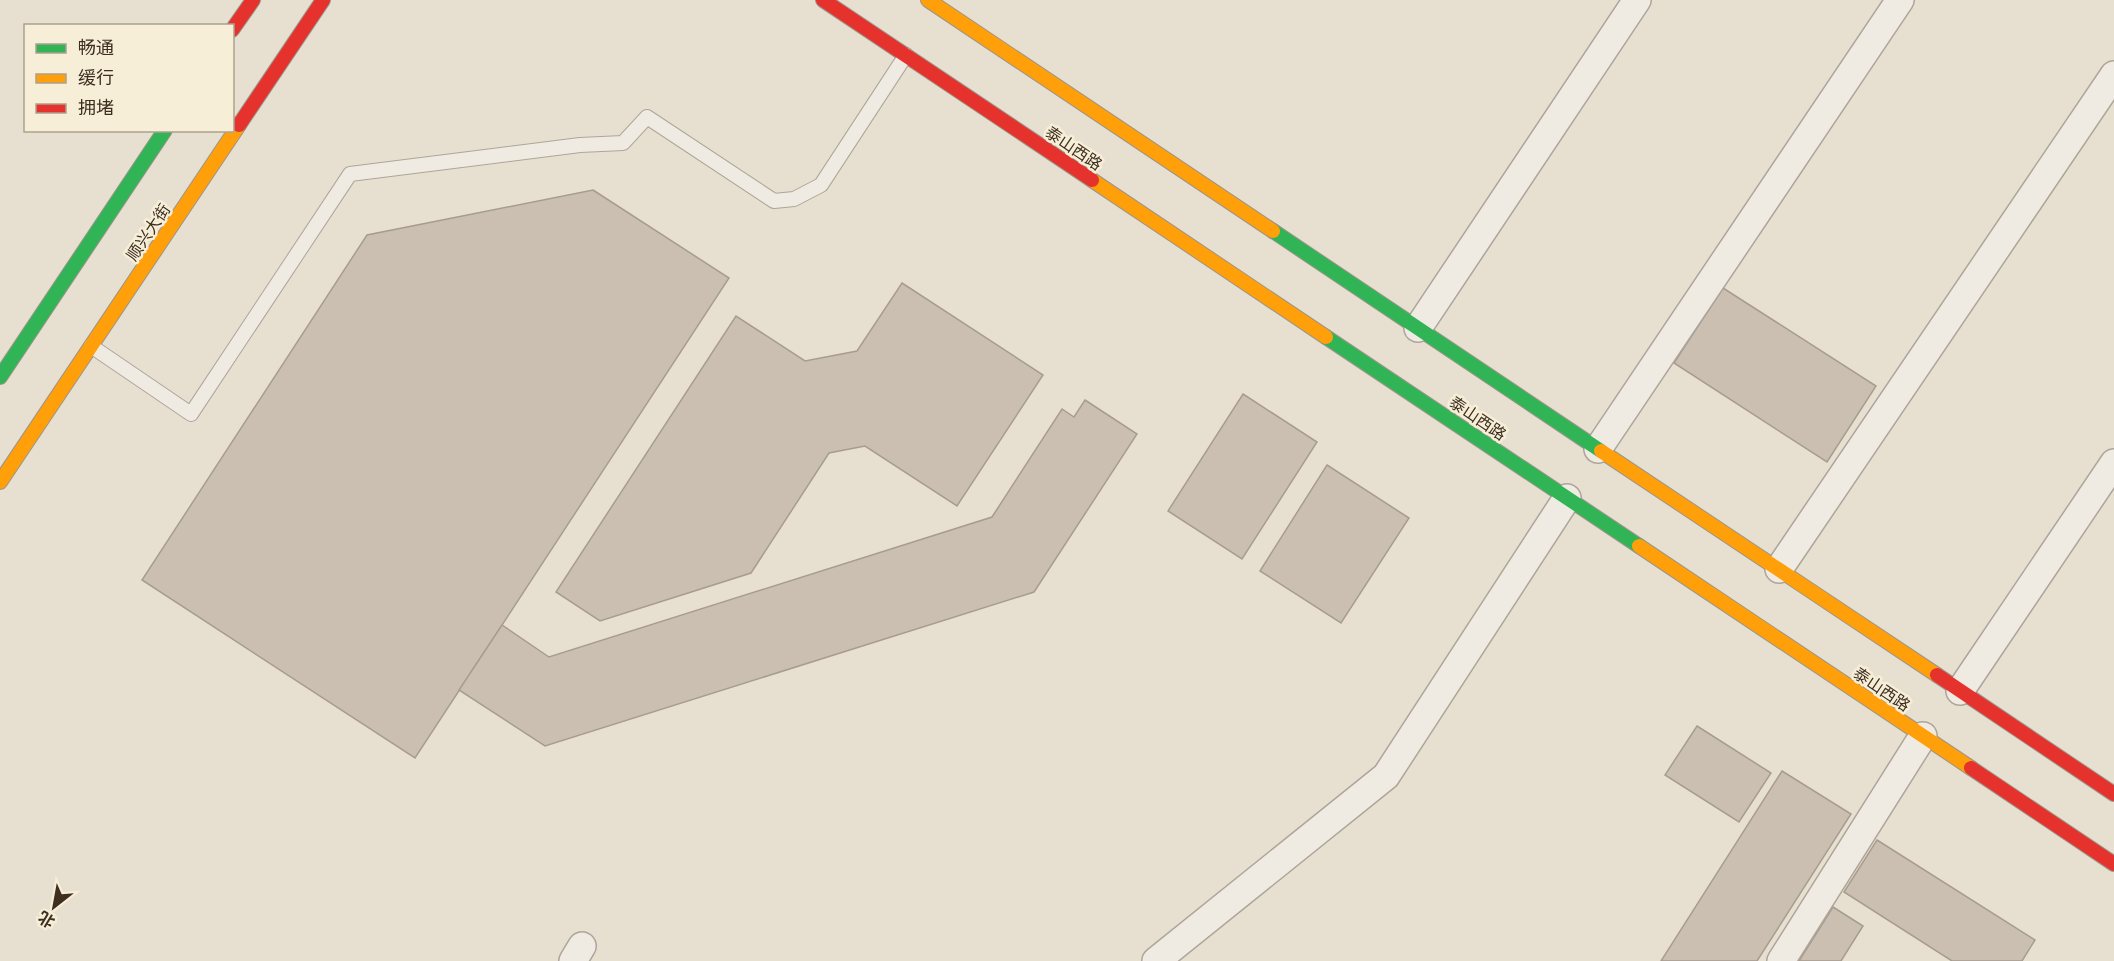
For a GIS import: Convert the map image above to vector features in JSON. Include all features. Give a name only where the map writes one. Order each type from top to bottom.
[{"type":"main road","points":[[234,27],[253,0]]},
{"type":"main road","name":"顺兴大街","points":[[0,482],[323,0]]},
{"type":"main road","name":"泰山西路","points":[[824,0],[2114,864]]},
{"type":"main road","points":[[928,0],[2114,794]]},
{"type":"main road","points":[[0,377],[164,132]]},
{"type":"street","points":[[1418,328],[1637,0]]},
{"type":"street","points":[[1598,449],[1900,0]]},
{"type":"street","points":[[1779,569],[2114,75]]},
{"type":"street","points":[[1960,691],[2114,462]]},
{"type":"street","points":[[1156,961],[1386,776],[1566,498]]},
{"type":"street","points":[[1781,961],[1923,736]]},
{"type":"lane","points":[[91,346],[191,414],[350,174],[580,145],[623,143],[646,117],[774,201],[794,199],[821,185],[906,55]]},
{"type":"building","points":[[593,190],[729,278],[415,758],[142,580],[367,235]]},
{"type":"building","points":[[902,283],[1043,375],[957,506],[865,446],[829,453],[751,573],[600,621],[556,592],[736,316],[805,361],[857,351]]},
{"type":"building","points":[[1723,288],[1876,386],[1827,462],[1674,363]]},
{"type":"building","points":[[1243,394],[1317,442],[1242,559],[1168,511]]},
{"type":"building","points":[[1085,400],[1137,434],[1034,592],[545,746],[459,690],[502,625],[549,657],[992,517],[1062,409],[1074,417]]},
{"type":"building","points":[[1327,465],[1409,518],[1341,623],[1260,571]]},
{"type":"building","points":[[1697,726],[1771,773],[1739,822],[1665,775]]},
{"type":"building","points":[[1782,771],[1851,814],[1757,961],[1661,961]]},
{"type":"building","points":[[1877,840],[2035,940],[2022,961],[1952,961],[1844,892]]},
{"type":"building","points":[[1833,907],[1863,926],[1841,961],[1799,961]]},
{"type":"traffic: fast","points":[[0,377],[164,132]]},
{"type":"traffic: fast","points":[[1273,231],[1601,451]]},
{"type":"traffic: fast","points":[[1326,337],[1639,546]]},
{"type":"traffic: slow","points":[[928,0],[1273,231]]},
{"type":"traffic: slow","points":[[0,482],[239,125]]},
{"type":"traffic: slow","points":[[1092,180],[1326,337]]},
{"type":"traffic: slow","points":[[1601,451],[1937,675]]},
{"type":"traffic: slow","points":[[1639,546],[1971,768]]},
{"type":"traffic: jam","points":[[234,27],[253,0]]},
{"type":"traffic: jam","points":[[239,125],[323,0]]},
{"type":"traffic: jam","points":[[823,0],[1092,180]]},
{"type":"traffic: jam","points":[[1937,675],[2114,794]]},
{"type":"traffic: jam","points":[[1971,768],[2114,864]]}]
